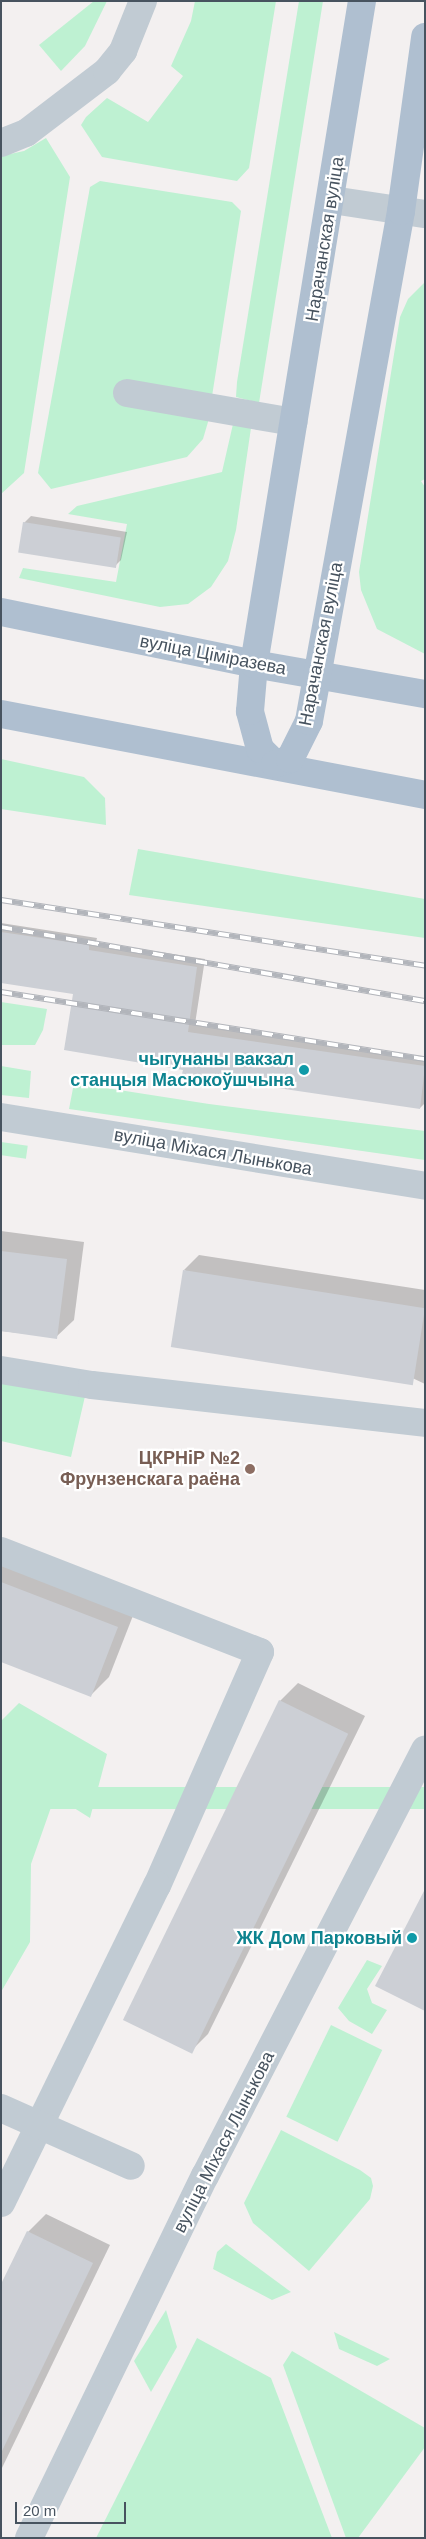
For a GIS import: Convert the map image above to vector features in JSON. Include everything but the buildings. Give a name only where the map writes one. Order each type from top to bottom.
[{"type":"main road","name":"Нарачанская вуліца","points":[[362,1],[332,200],[254,664],[250,711],[260,749],[276,764],[290,759],[300,744],[309,722],[316,675],[413,213],[425,37]]},
{"type":"main road","name":"вуліца Ціміразева","points":[[1,612],[254,664],[425,694]]},
{"type":"main road","points":[[1,714],[276,764],[425,795]]},
{"type":"street","points":[[1,143],[26,133],[107,71],[123,51],[136,27],[143,1]]},
{"type":"street","points":[[332,200],[413,213]]},
{"type":"street","points":[[127,393],[294,422]]},
{"type":"street","name":"вуліца Міхася Лынькова","points":[[1,1117],[425,1186]]},
{"type":"street","points":[[1,1370],[92,1385],[425,1423]]},
{"type":"street","points":[[1,1551],[260,1652],[157,1885],[1,2202]]},
{"type":"street","name":"вуліца Міхася Лынькова","points":[[29,2538],[205,2176],[425,1749]]},
{"type":"street","points":[[1,2108],[131,2166]]},
{"type":"green space","points":[[94,1],[107,1],[85,46],[61,71],[39,45]]},
{"type":"green space","points":[[195,1],[276,1],[249,168],[237,181],[102,157],[81,125],[86,117],[107,98],[148,122],[183,76],[171,66],[191,21]]},
{"type":"green space","points":[[299,1],[323,1],[259,403],[236,397],[237,382]]},
{"type":"green space","points":[[46,138],[70,177],[24,473],[1,494],[1,156],[24,151]]},
{"type":"green space","points":[[100,181],[232,202],[241,211],[208,422],[203,439],[187,457],[51,489],[38,473],[90,187]]},
{"type":"green space","points":[[425,282],[425,479],[421,481],[425,487],[425,654],[377,629],[361,590],[359,572],[400,317],[408,299]]},
{"type":"green space","points":[[233,424],[251,428],[236,530],[228,561],[211,587],[188,604],[160,607],[19,578],[23,568],[116,582],[127,524],[68,514],[77,506],[222,472]]},
{"type":"green space","points":[[1,759],[84,777],[105,798],[106,825],[1,809]]},
{"type":"green space","points":[[138,849],[425,899],[425,938],[129,895]]},
{"type":"green space","points":[[1,1002],[47,1009],[43,1030],[35,1045],[1,1045]]},
{"type":"green space","points":[[1,1066],[31,1071],[29,1098],[1,1095]]},
{"type":"green space","points":[[74,1083],[209,1104],[425,1131],[425,1160],[69,1109]]},
{"type":"green space","points":[[1,1142],[28,1146],[26,1159],[1,1155]]},
{"type":"green space","points":[[1,1380],[86,1392],[71,1457],[1,1441]]},
{"type":"green space","points":[[19,1703],[107,1754],[90,1818],[55,1796],[31,1864],[30,1942],[1,1992],[1,1721]]},
{"type":"green space","points":[[1,1787],[425,1787],[425,1809],[1,1809]]},
{"type":"green space","points":[[367,1960],[382,1966],[367,1989],[372,2003],[387,2010],[372,2034],[349,2021],[338,2008]]},
{"type":"green space","points":[[331,2025],[382,2050],[338,2142],[286,2117]]},
{"type":"green space","points":[[281,2130],[360,2170],[371,2178],[373,2186],[370,2199],[309,2271],[253,2223],[244,2203]]},
{"type":"green space","points":[[226,2244],[291,2292],[272,2300],[213,2269],[217,2252]]},
{"type":"green space","points":[[166,2310],[177,2347],[151,2392],[134,2361]]},
{"type":"green space","points":[[334,2332],[390,2359],[377,2366],[339,2349]]},
{"type":"green space","points":[[197,2338],[271,2378],[332,2538],[96,2538]]},
{"type":"green space","points":[[292,2351],[425,2428],[425,2447],[358,2538],[346,2538],[283,2365]]},
{"type":"railway","points":[[1,900],[425,966]]},
{"type":"railway","points":[[1,927],[425,1001]]},
{"type":"railway","points":[[1,992],[425,1059]]},
{"type":"place","name":"чыгунаны вакзал станцыя Масюкоўшчына","points":[[304,1070]]},
{"type":"place","name":"ЦКРНіР №2 Фрунзенскага раёна","points":[[250,1469]]},
{"type":"place","name":"ЖК Дом Парковый","points":[[412,1938]]}]
